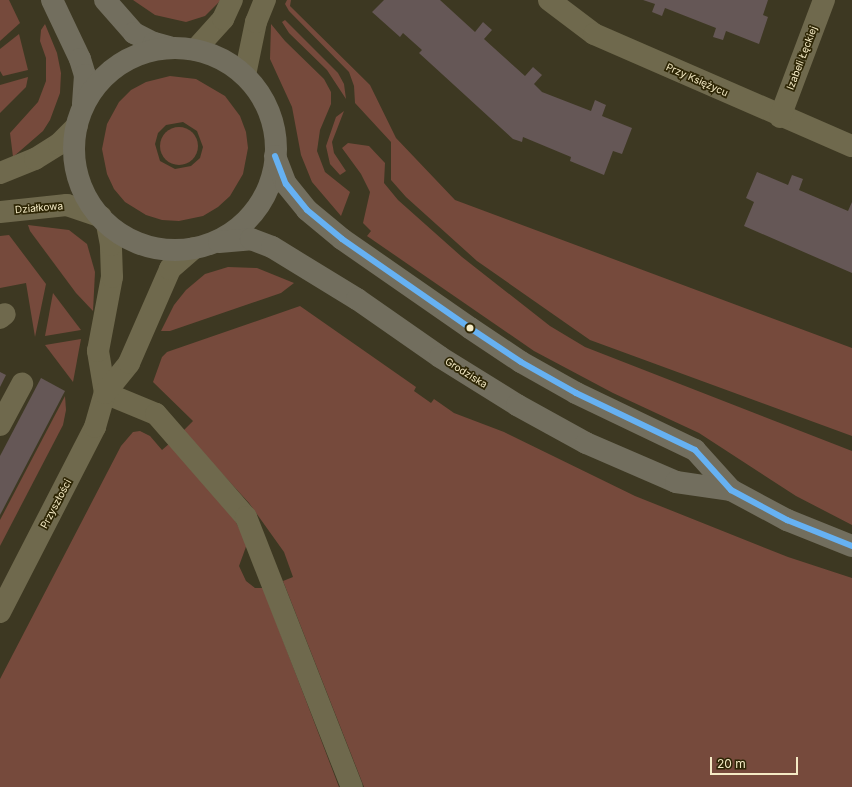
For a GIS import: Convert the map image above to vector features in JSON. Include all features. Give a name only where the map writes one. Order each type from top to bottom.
[{"type":"main road","points":[[52,0],[74,43],[84,75],[84,99],[78,119],[74,158],[77,176],[84,193],[104,220]]},
{"type":"main road","points":[[105,0],[134,33],[154,43],[213,55],[245,75],[266,106],[273,124],[275,156],[273,175],[256,209],[240,226],[203,245]]},
{"type":"main road","points":[[78,119],[95,86],[123,62],[152,51],[186,49]]},
{"type":"main road","name":"Grodziska","points":[[275,156],[282,177],[296,198],[342,239],[520,362],[576,393],[695,450],[731,490],[787,520],[852,546]]},
{"type":"main road","name":"Grodziska","points":[[104,220],[138,243],[157,248],[251,240],[272,247],[357,299],[440,357],[517,405],[580,439],[676,482],[731,490]]},
{"type":"street","points":[[186,49],[223,19],[232,0]]},
{"type":"street","points":[[245,75],[256,22],[266,0]]},
{"type":"street","name":"Przy Księżycu","points":[[549,0],[594,34],[852,146]]},
{"type":"street","name":"Izabeli Łęckiej","points":[[780,116],[824,0]]},
{"type":"street","points":[[0,173],[35,159],[59,144],[78,119]]},
{"type":"street","name":"Działkowa","points":[[0,212],[67,205],[104,220]]},
{"type":"street","points":[[104,220],[111,245],[112,277],[98,351],[106,394],[156,414],[246,517],[352,787]]},
{"type":"street","name":"Przyszłości","points":[[0,612],[92,433],[106,394],[129,363],[170,269],[203,245]]},
{"type":"street","points":[[0,425],[22,384]]},
{"type":"shaded area","points":[[0,0],[9,0],[20,23],[0,41]]},
{"type":"shaded area","points":[[133,0],[221,0],[205,16],[186,22],[155,15]]},
{"type":"shaded area","points":[[287,0],[291,0],[290,6],[370,85],[396,138],[455,200],[852,348],[852,436],[590,340],[477,261],[406,197],[391,180],[391,142],[355,103],[354,86],[349,72],[289,11],[285,4]]},
{"type":"shaded area","points":[[285,20],[338,73],[344,84],[346,99],[327,70],[289,33],[282,22]]},
{"type":"shaded area","points":[[45,24],[57,53],[61,73],[60,93],[50,120],[43,131],[13,157],[10,133],[38,102],[46,81],[46,58],[40,41],[41,30]]},
{"type":"shaded area","points":[[271,24],[285,41],[324,79],[331,92],[331,104],[320,130],[317,151],[325,172],[350,192],[341,216],[312,182],[301,155],[292,107],[270,59]]},
{"type":"shaded area","points":[[19,34],[28,70],[3,76],[0,71],[0,49]]},
{"type":"shaded area","points":[[170,76],[196,79],[225,96],[240,116],[246,132],[248,148],[243,174],[230,196],[218,207],[203,216],[179,221],[162,220],[146,215],[125,202],[114,189],[107,174],[102,149],[107,124],[119,102],[131,90],[146,82]],"holes":[[[183,122],[197,131],[203,147],[200,158],[191,166],[175,169],[160,161],[155,144],[158,133],[166,125]]]},
{"type":"shaded area","points":[[28,77],[26,87],[0,113],[0,85]]},
{"type":"shaded area","points":[[344,111],[332,142],[334,153],[346,171],[340,175],[330,164],[326,146],[336,117]]},
{"type":"shaded area","points":[[175,127],[183,127],[193,132],[197,139],[197,153],[193,160],[183,165],[175,165],[165,160],[163,157],[160,150],[160,142],[165,132],[168,130]]},
{"type":"shaded area","points":[[348,143],[369,146],[385,163],[384,183],[398,200],[462,257],[550,326],[585,347],[852,451],[852,525],[796,496],[699,433],[613,393],[534,351],[367,236],[371,231],[363,223],[370,192],[361,174],[342,148]]},
{"type":"shaded area","points":[[28,225],[69,230],[87,244],[95,272],[93,311],[76,293],[30,231]]},
{"type":"shaded area","points":[[9,235],[46,284],[35,337],[26,283],[0,288],[0,236]]},
{"type":"shaded area","points":[[228,267],[257,268],[294,283],[281,293],[170,331],[161,331],[174,305],[186,290],[205,274]]},
{"type":"shaded area","points":[[53,293],[81,330],[45,336]]},
{"type":"shaded area","points":[[300,306],[416,387],[414,391],[431,403],[434,399],[454,413],[504,432],[635,496],[788,557],[852,578],[852,787],[364,787],[283,581],[293,577],[284,552],[249,503],[183,431],[193,421],[153,382],[162,357],[167,352]]},
{"type":"shaded area","points":[[81,339],[73,382],[45,345]]},
{"type":"shaded area","points":[[65,396],[66,410],[63,425],[0,546],[0,520]]},
{"type":"shaded area","points":[[140,431],[150,436],[162,450],[170,443],[234,518],[247,544],[239,566],[246,581],[255,588],[263,588],[339,787],[0,787],[0,679],[121,446],[133,432]]},
{"type":"building","points":[[384,0],[440,0],[475,32],[483,22],[492,30],[484,39],[525,76],[533,67],[542,75],[534,84],[542,92],[591,111],[595,100],[606,105],[602,116],[632,128],[622,154],[613,151],[604,175],[570,161],[571,157],[523,137],[522,142],[513,139],[419,53],[422,50],[403,33],[400,37],[372,12]]},
{"type":"building","points":[[643,0],[768,0],[763,15],[768,17],[759,44],[726,31],[723,40],[713,37],[716,28],[665,8],[662,16],[652,12],[655,4]]},
{"type":"building","points":[[757,172],[788,185],[792,175],[803,179],[799,190],[848,211],[852,202],[852,273],[744,226],[754,202],[746,198]]},
{"type":"building","points":[[0,372],[6,375],[0,387]]},
{"type":"building","points":[[41,378],[65,391],[0,515],[0,456]]},
{"type":"transit line","points":[[275,156],[286,184],[307,210],[342,239],[470,328],[521,362],[576,393],[695,450],[731,490],[787,520],[852,546]]}]
